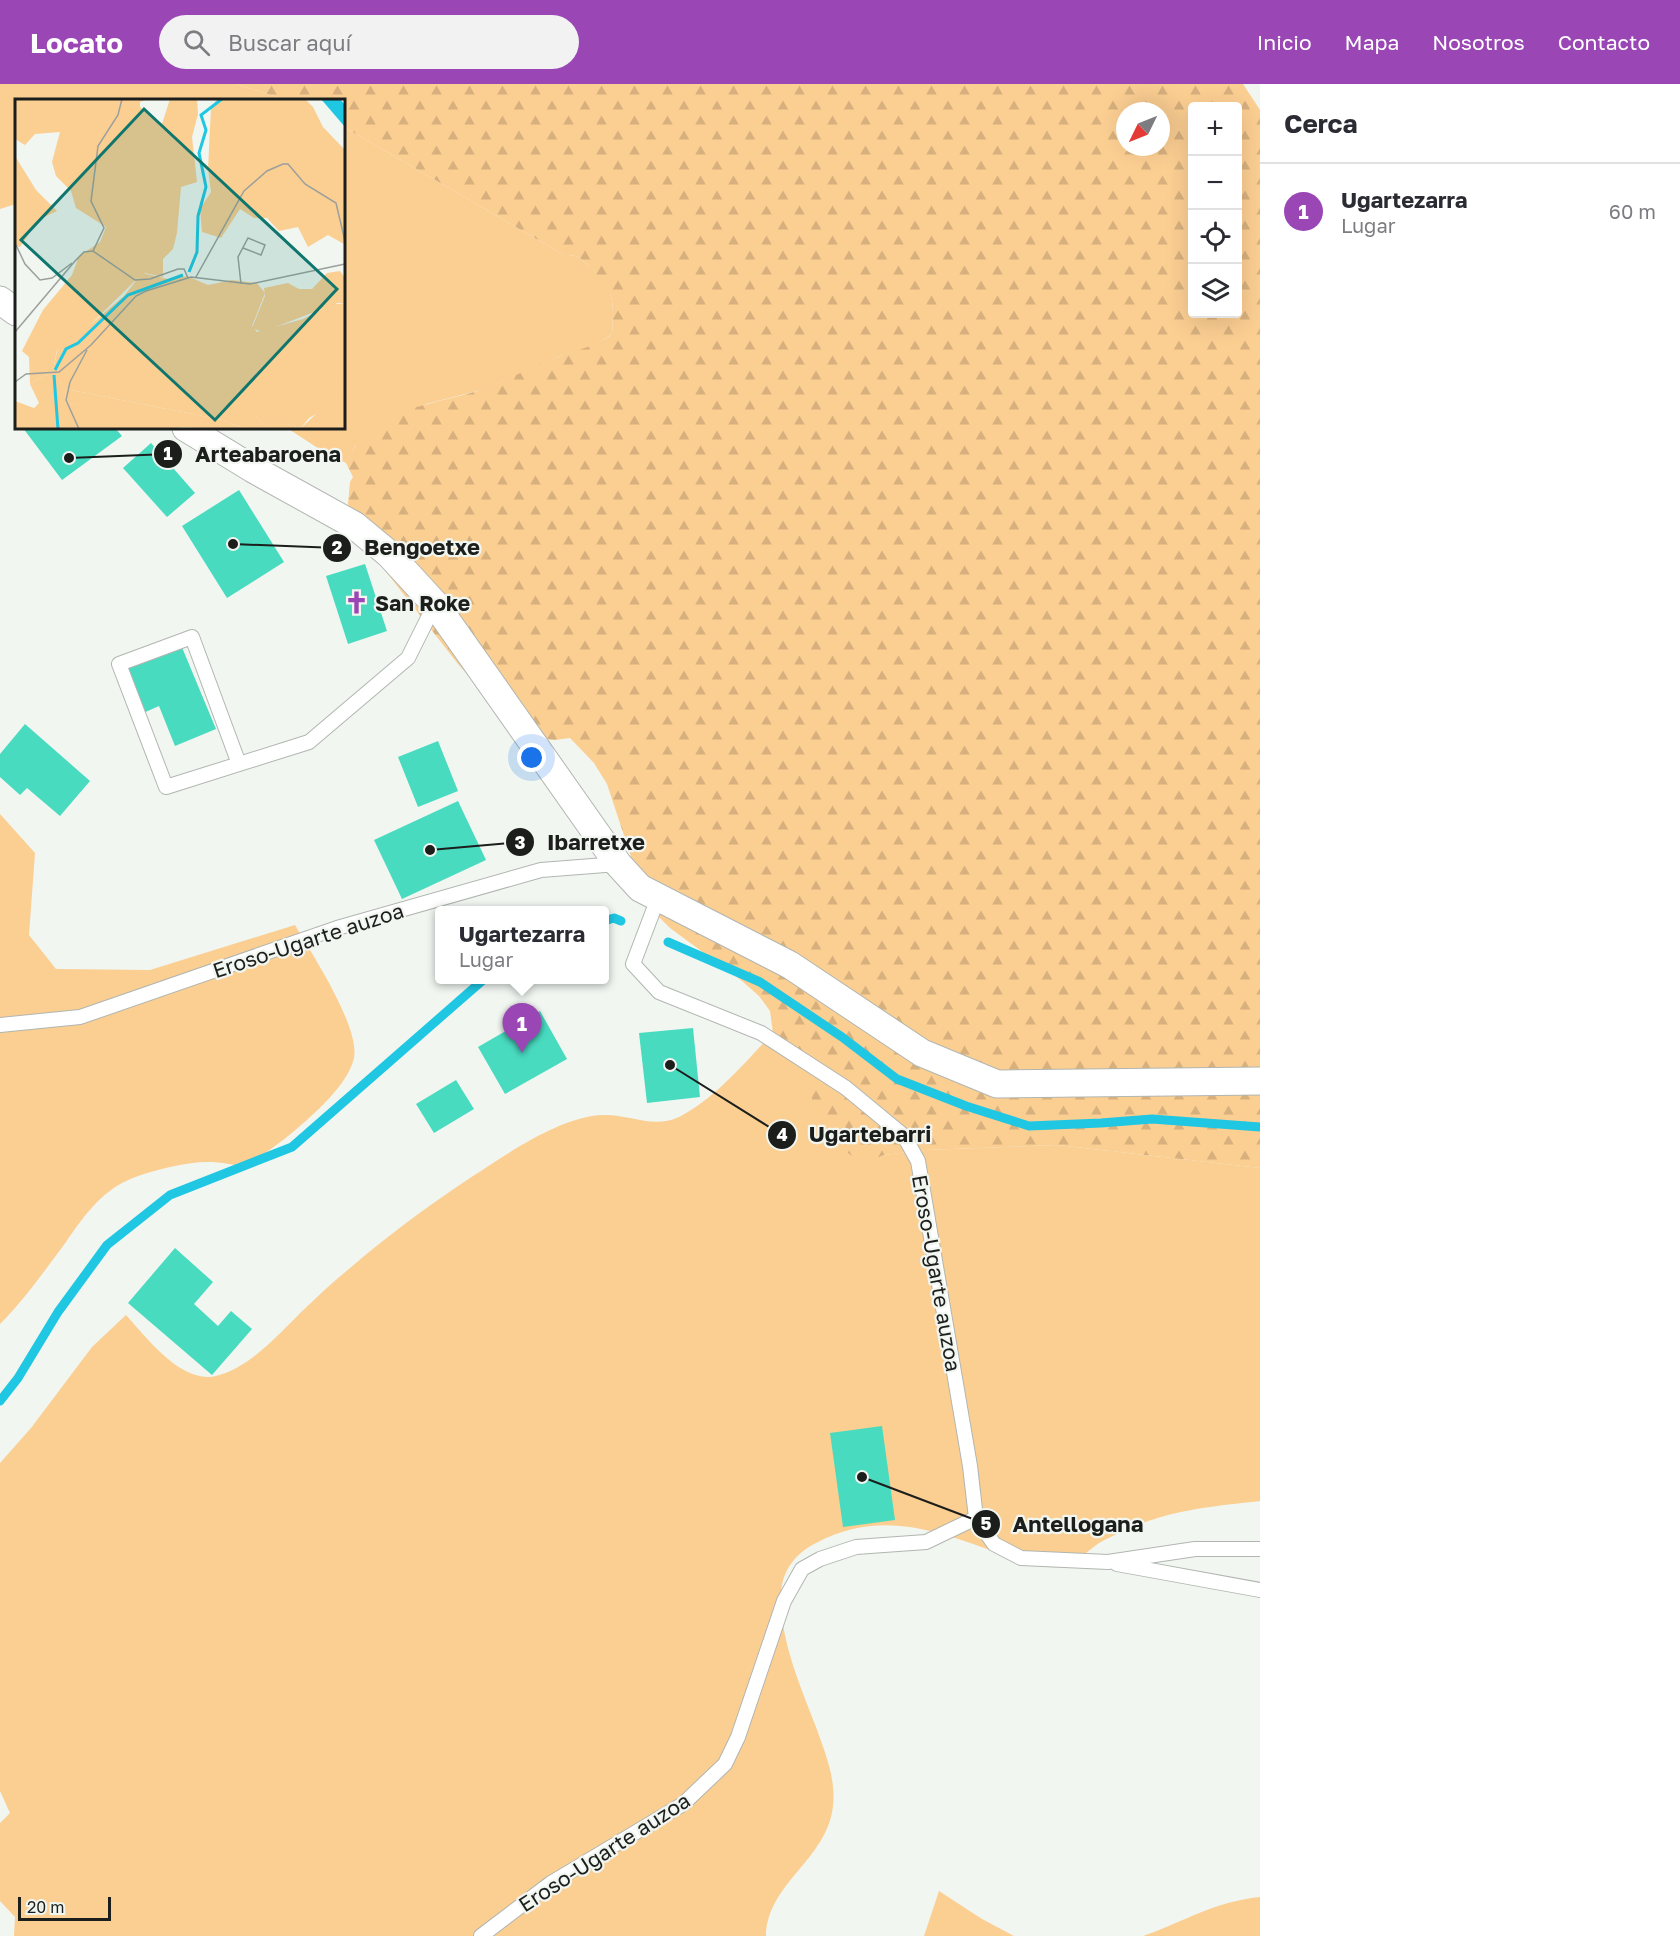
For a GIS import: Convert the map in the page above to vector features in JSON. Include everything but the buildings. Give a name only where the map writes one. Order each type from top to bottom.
[{"type":"street","points":[[0,300],[15,311]]},
{"type":"street","points":[[188,429],[253,469],[354,525],[389,554],[435,604],[618,864],[640,888],[790,965],[922,1053],[997,1084],[1260,1081]]},
{"type":"lane","points":[[239,764],[192,637],[118,664],[166,787],[309,742],[408,658],[435,604]]},
{"type":"lane","name":"Eroso-Ugarte auzoa","points":[[0,1025],[80,1017],[337,928],[541,870],[618,864]]},
{"type":"lane","name":"Eroso-Ugarte auzoa","points":[[658,898],[633,964],[659,992],[760,1033],[846,1088],[904,1136],[918,1161],[970,1466],[976,1518],[994,1544],[1022,1558],[1107,1562],[1260,1590]]},
{"type":"lane","name":"Eroso-Ugarte auzoa","points":[[480,1936],[551,1883],[683,1804],[725,1764],[738,1737],[784,1601],[802,1569],[820,1559],[856,1547],[926,1542],[976,1518]]},
{"type":"lane","name":"Eroso-Ugarte auzoa","points":[[1107,1562],[1195,1549],[1260,1549]]},
{"type":"green space","points":[[0,84],[236,84],[283,99],[15,99],[15,204],[0,209]]},
{"type":"green space","points":[[236,84],[1243,84],[1260,110],[1260,1168],[1057,1145],[925,1150],[884,1155],[863,1163],[839,1147],[827,1131],[799,1071],[773,1033],[770,1011],[759,996],[670,928],[654,912],[642,890],[607,784],[594,763],[570,738],[555,740],[534,738],[510,722],[458,664],[359,537],[352,525],[348,504],[350,482],[353,477],[346,463],[363,436],[376,425],[406,411],[486,388],[592,345],[612,334],[611,296],[592,269],[573,255],[564,255],[345,128],[345,99],[283,99]]},
{"type":"green space","points":[[345,128],[564,255],[580,258],[599,276],[609,291],[613,310],[612,334],[591,348],[560,356],[485,389],[426,404],[355,446],[346,463],[327,454],[289,429],[345,429]]},
{"type":"green space","points":[[0,814],[35,853],[29,935],[56,969],[150,970],[295,925],[323,972],[350,1028],[354,1058],[345,1079],[329,1099],[293,1132],[246,1169],[218,1162],[189,1163],[140,1175],[113,1188],[91,1209],[18,1305],[0,1324]]},
{"type":"green space","points":[[773,1033],[863,1162],[884,1155],[925,1150],[1057,1145],[1260,1168],[1260,1501],[1160,1517],[1121,1532],[1099,1543],[1070,1564],[1058,1567],[1026,1562],[933,1532],[888,1525],[864,1527],[841,1533],[816,1543],[802,1552],[784,1576],[781,1592],[783,1627],[792,1661],[829,1766],[834,1796],[828,1825],[820,1842],[776,1901],[769,1917],[766,1936],[14,1936],[15,1917],[0,1901],[0,1823],[10,1813],[0,1791],[0,1463],[31,1428],[92,1347],[126,1315],[165,1357],[190,1373],[203,1377],[216,1376],[230,1371],[269,1344],[363,1257],[417,1215],[502,1157],[552,1129],[587,1117],[613,1115],[660,1122],[679,1117],[718,1090]]},
{"type":"green space","points":[[939,1891],[982,1919],[1014,1936],[924,1936]]},
{"type":"green space","points":[[1260,1897],[1260,1936],[1143,1936],[1228,1903]]},
{"type":"waterway","points":[[609,920],[614,918],[621,921]]},
{"type":"waterway","points":[[668,942],[760,982],[842,1037],[897,1079],[966,1106],[1029,1126],[1152,1119],[1260,1127]]},
{"type":"waterway","points":[[0,1401],[18,1378],[58,1312],[107,1245],[170,1195],[292,1147],[478,984]]},
{"type":"place","name":"Arteabaroena","points":[[69,458]]},
{"type":"place","name":"Bengoetxe","points":[[233,544]]},
{"type":"place","name":"San Roke","points":[[357,603]]},
{"type":"place","name":"Ibarretxe","points":[[430,850]]},
{"type":"place","name":"Ugartezarra","points":[[522,1053]]},
{"type":"place","name":"Ugartebarri","points":[[670,1065]]},
{"type":"place","name":"Antellogana","points":[[862,1477]]}]
